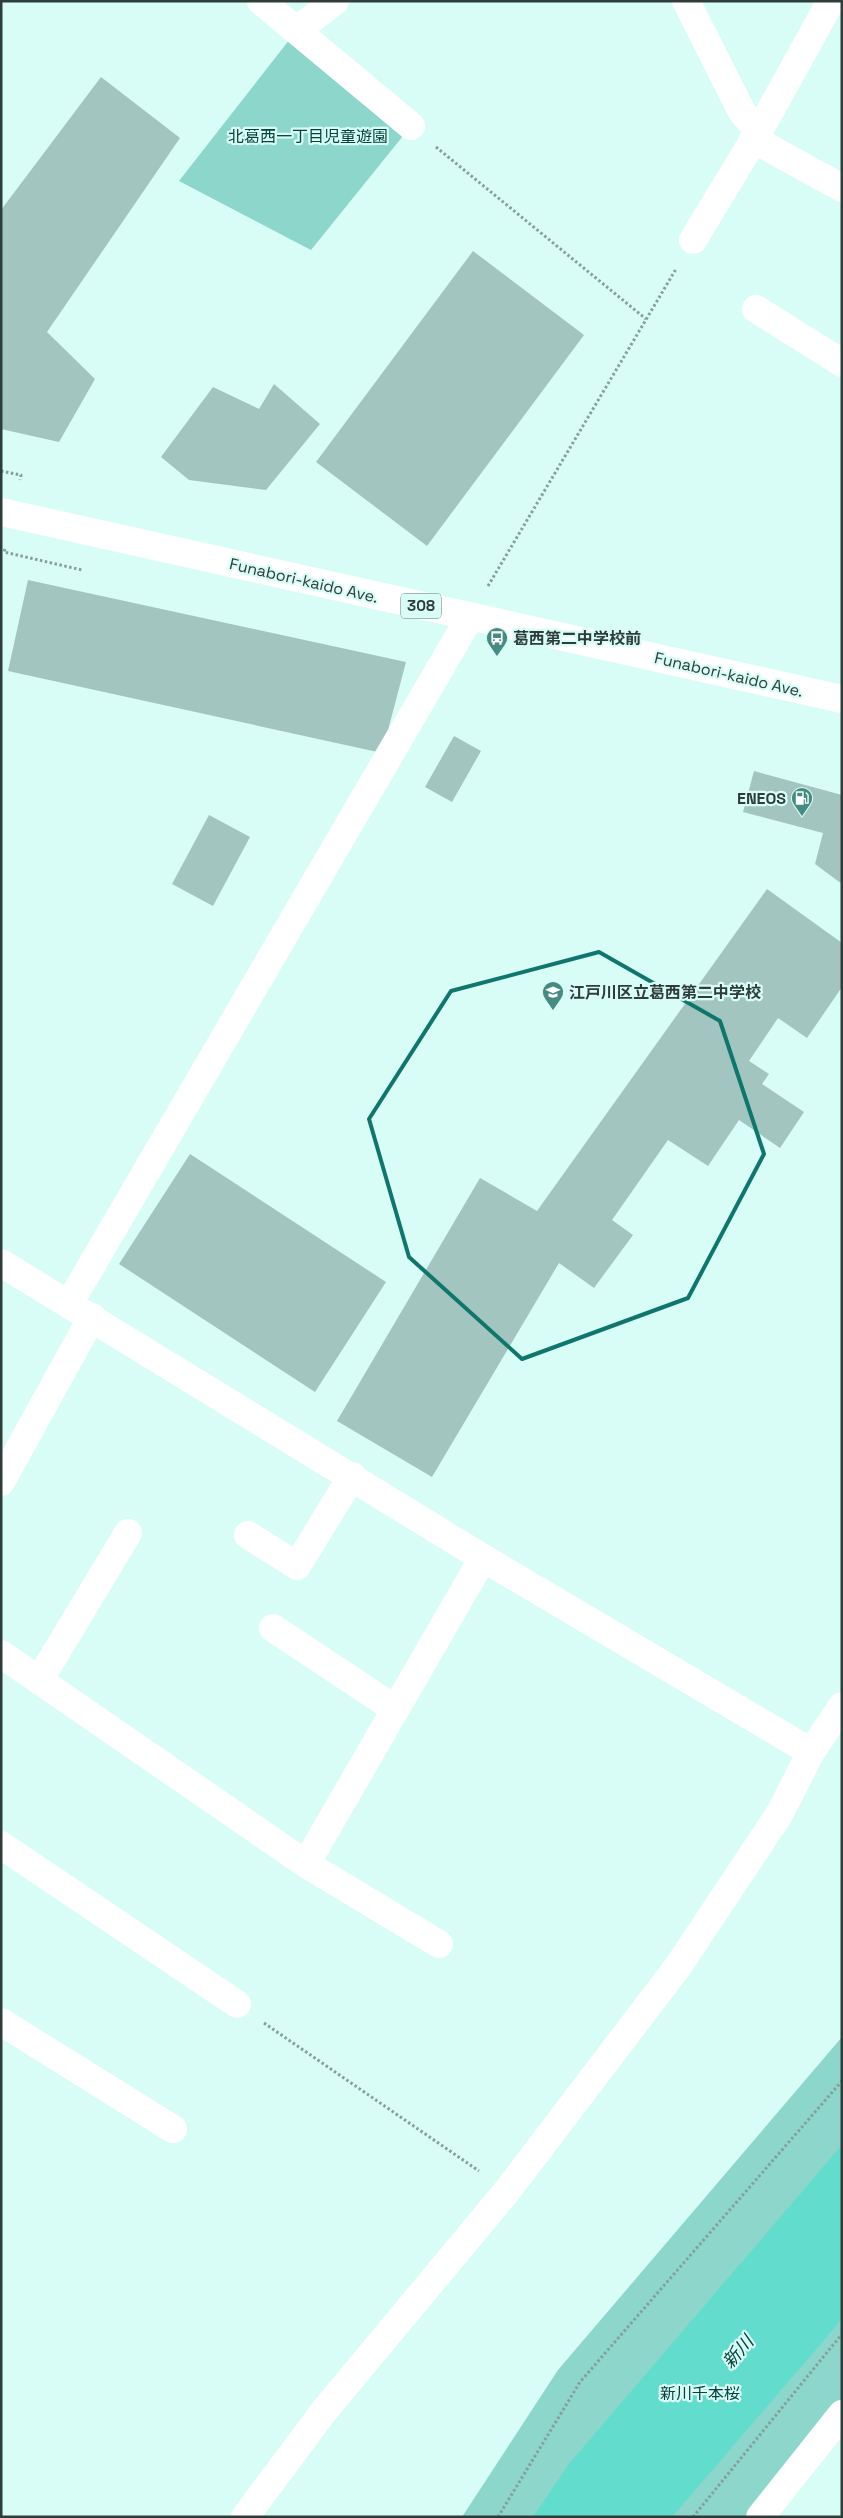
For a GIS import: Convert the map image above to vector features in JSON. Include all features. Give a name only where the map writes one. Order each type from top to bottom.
[{"type":"street","points":[[261,1],[411,126]]},
{"type":"street","points":[[298,30],[335,1]]},
{"type":"street","points":[[686,1],[742,112],[756,135],[842,188]]},
{"type":"street","points":[[693,240],[756,135],[831,1]]},
{"type":"street","points":[[756,309],[842,363]]},
{"type":"street","name":"Funabori-kaido Ave.","points":[[1,512],[842,699]]},
{"type":"street","points":[[1,1482],[80,1311],[470,617]]},
{"type":"street","points":[[1,1263],[352,1476],[482,1558],[811,1752]]},
{"type":"street","points":[[248,1534],[297,1566],[352,1476]]},
{"type":"street","points":[[40,1679],[128,1533]]},
{"type":"street","points":[[306,1864],[482,1558]]},
{"type":"street","points":[[273,1628],[395,1709]]},
{"type":"street","points":[[1,1654],[40,1679],[306,1864],[440,1944]]},
{"type":"street","points":[[245,2517],[324,2411],[507,2190],[679,1965],[780,1813],[811,1752],[842,1706]]},
{"type":"street","points":[[1,1845],[237,2004]]},
{"type":"street","points":[[1,2022],[173,2129]]},
{"type":"street","points":[[760,2517],[842,2414]]},
{"type":"path","points":[[411,126],[646,319]]},
{"type":"path","points":[[470,617],[693,240]]},
{"type":"path","points":[[1,471],[21,475]]},
{"type":"path","points":[[4,552],[82,570]]},
{"type":"path","points":[[237,2004],[507,2190]]},
{"type":"path","points":[[498,2517],[580,2382],[842,2081]]},
{"type":"path","points":[[693,2517],[842,2334]]},
{"type":"highlighted area","points":[[599,952],[720,1021],[764,1154],[688,1298],[522,1359],[409,1257],[369,1119],[451,991]]},
{"type":"green space","name":"北葛西一丁目児童遊園","points":[[297,30],[411,126],[311,250],[179,181]]},
{"type":"green space","name":"新川千本桜","points":[[842,2037],[842,2414],[760,2517],[462,2517],[558,2370]]},
{"type":"water","name":"新川","points":[[842,2145],[842,2319],[672,2517],[533,2517],[569,2464]]},
{"type":"building","points":[[101,77],[180,138],[47,332],[95,379],[59,442],[1,429],[1,210]]},
{"type":"building","points":[[473,251],[584,335],[427,546],[316,462]]},
{"type":"building","points":[[274,384],[320,424],[266,490],[189,480],[161,457],[213,387],[259,409]]},
{"type":"building","points":[[28,580],[406,662],[382,753],[8,671]]},
{"type":"building","points":[[454,736],[481,751],[452,802],[425,787]]},
{"type":"building","points":[[754,771],[842,795],[842,884],[815,864],[823,833],[743,812]]},
{"type":"building","points":[[209,815],[250,837],[213,906],[172,884]]},
{"type":"building","points":[[767,889],[842,943],[842,987],[807,1038],[778,1018],[749,1061],[769,1074],[762,1084],[804,1112],[780,1148],[739,1120],[708,1166],[668,1140],[612,1220],[633,1235],[594,1288],[559,1263],[432,1477],[337,1421],[480,1178],[537,1211]]},
{"type":"building","points":[[190,1154],[386,1282],[315,1392],[119,1264]]},
{"type":"place","name":"葛西第二中学校前","points":[[497,657]]},
{"type":"place","name":"ENEOS","points":[[802,817]]},
{"type":"place","name":"江戸川区立葛西第二中学校","points":[[553,1011]]}]
